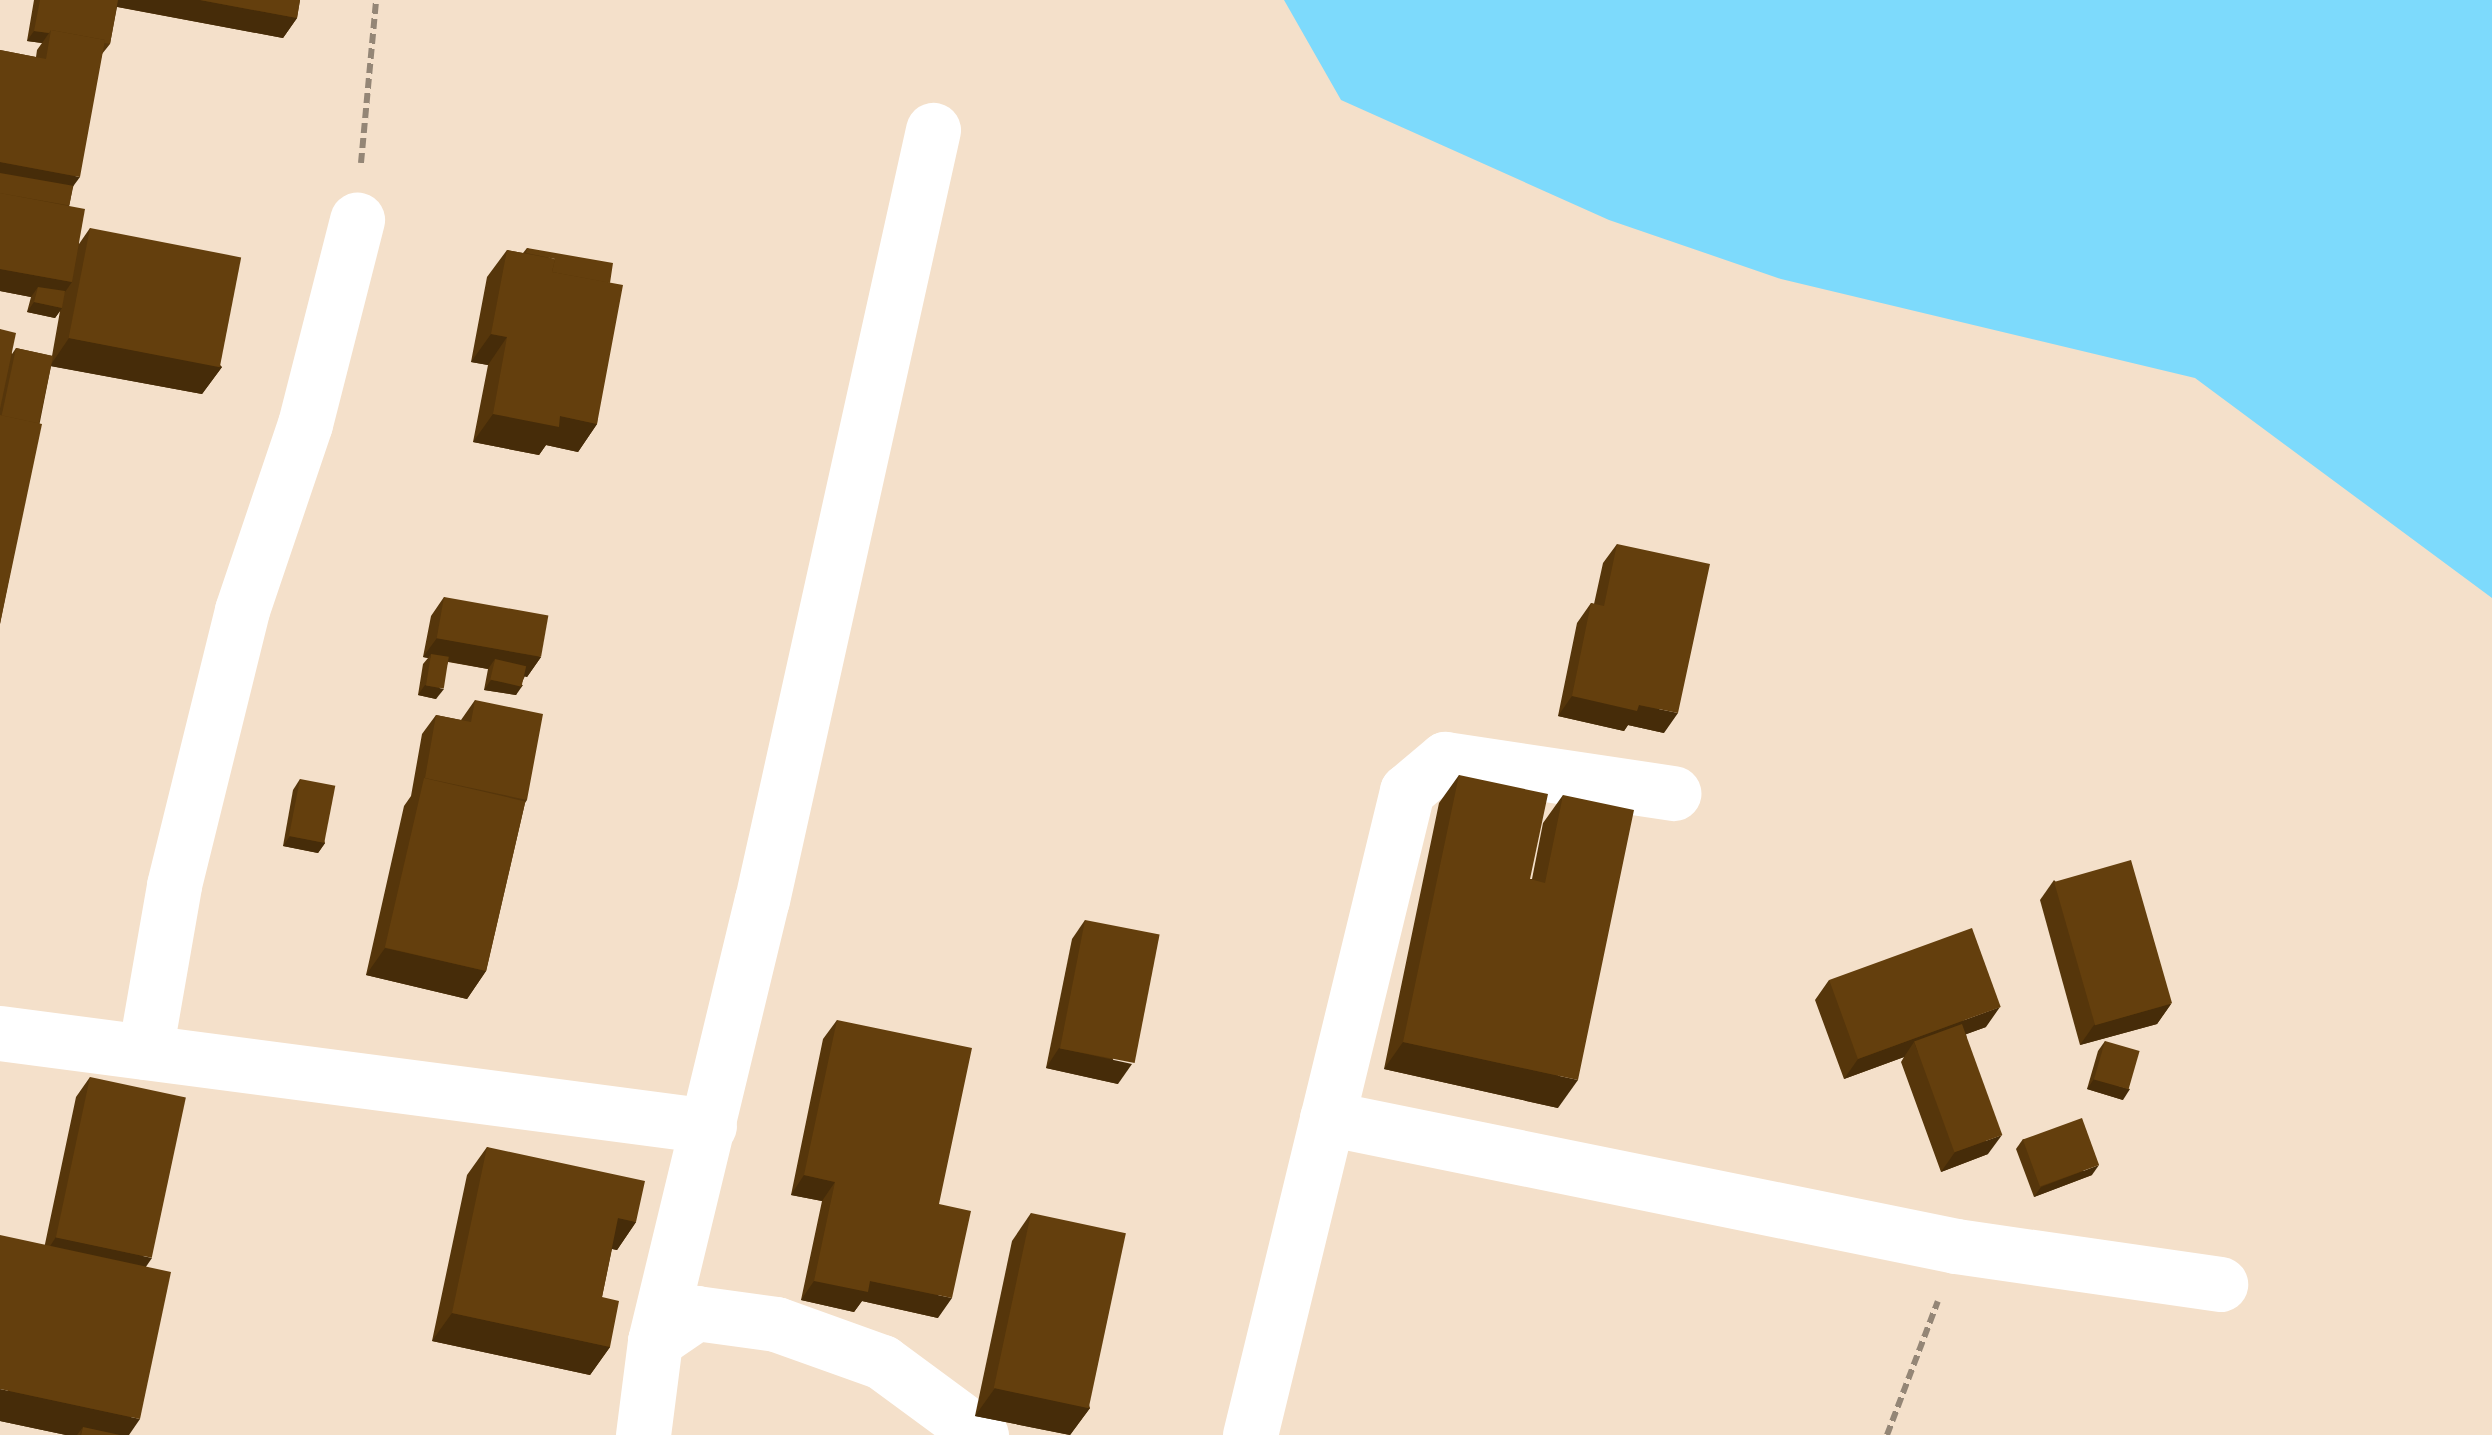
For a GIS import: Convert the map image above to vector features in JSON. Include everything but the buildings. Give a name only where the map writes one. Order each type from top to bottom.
[{"type":"street","points":[[643,1435],[655,1341],[709,1126],[933,130]]},
{"type":"street","points":[[145,1052],[174,885],[238,628],[306,424],[357,220]]},
{"type":"street","points":[[1250,1435],[1406,791],[1445,759],[1674,792]]},
{"type":"street","points":[[0,1033],[709,1126]]},
{"type":"street","points":[[1327,1118],[1956,1246],[2220,1284]]},
{"type":"street","points":[[655,1341],[696,1313],[776,1324],[882,1362],[981,1435]]},
{"type":"path","points":[[357,220],[376,0]]},
{"type":"path","points":[[1887,1435],[1956,1246]]},
{"type":"water","points":[[1284,0],[2492,0],[2492,598],[2195,378],[1781,279],[1609,220],[1341,100]]}]
